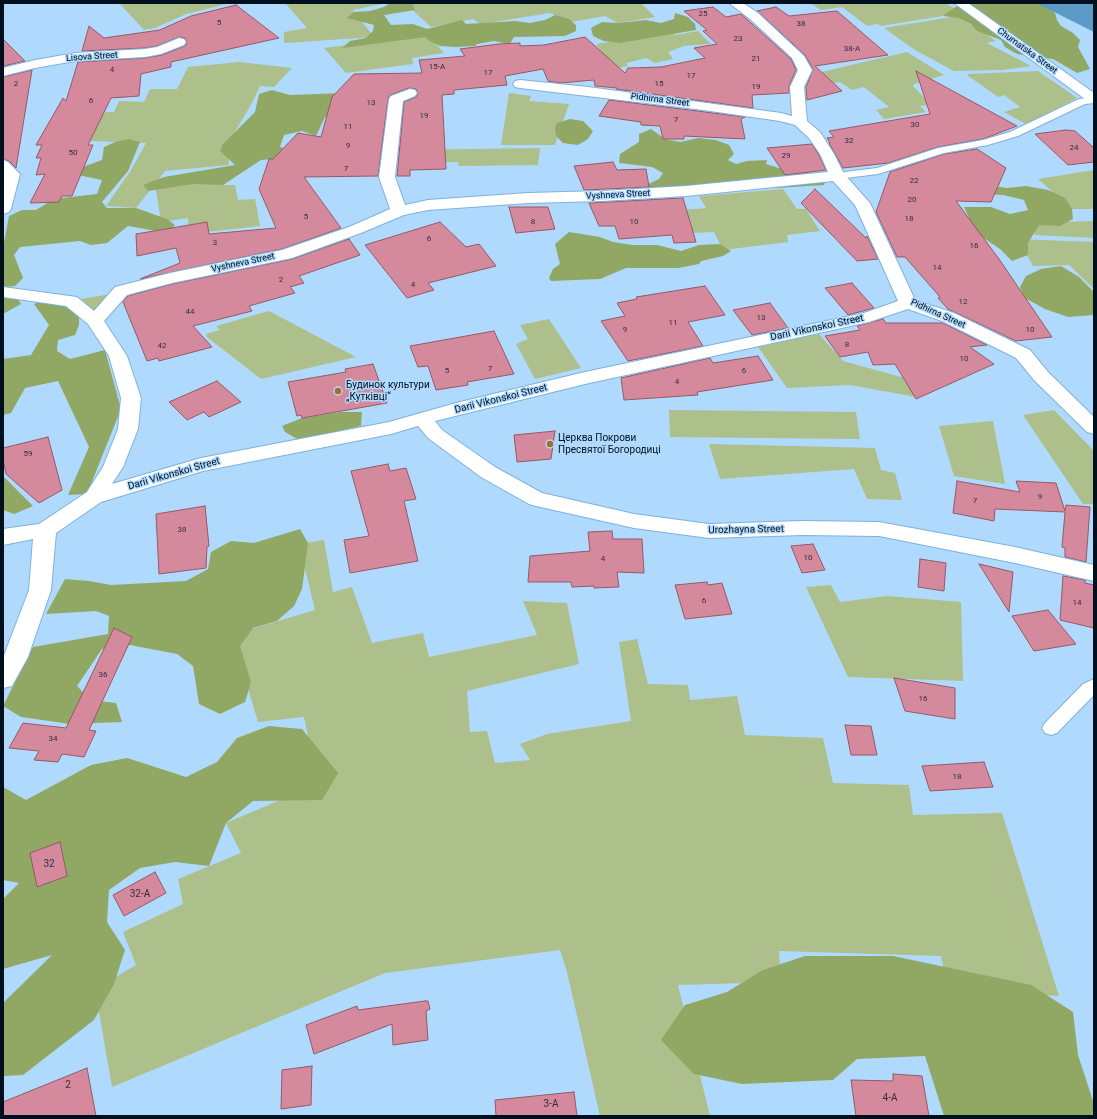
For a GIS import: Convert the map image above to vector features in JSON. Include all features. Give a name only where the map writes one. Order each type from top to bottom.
[{"type":"street","points":[[734,3],[754,16],[797,56],[805,70],[797,87],[800,122]]},
{"type":"street","name":"Chumatska Street","points":[[960,3],[1094,99]]},
{"type":"street","name":"Lisova Street","points":[[3,72],[35,64],[75,57],[146,53],[160,50],[180,42]]},
{"type":"street","name":"Pidhirna Street","points":[[520,84],[696,105],[781,117],[800,122],[815,135],[827,154],[837,176],[862,203],[908,303],[948,317],[1023,354],[1041,376],[1094,428]]},
{"type":"street","points":[[399,211],[387,177],[396,99],[410,93]]},
{"type":"street","points":[[3,165],[12,174],[3,209]]},
{"type":"street","name":"Vyshneva Street","points":[[95,321],[121,291],[170,278],[286,254],[355,230],[399,211],[428,204],[686,191],[837,176]]},
{"type":"street","points":[[3,292],[71,301],[95,321],[118,356],[131,398],[128,429],[113,468],[94,497],[45,530],[3,538]]},
{"type":"street","name":"Darii Vikonskoi Street","points":[[94,497],[201,465],[391,428],[585,378],[869,317],[908,303]]},
{"type":"street","name":"Urozhayna Street","points":[[423,419],[435,434],[488,472],[536,499],[634,521],[708,531],[802,528],[879,529],[1015,555],[1094,573]]},
{"type":"street","points":[[3,679],[16,657],[40,590],[45,530]]},
{"type":"lane","points":[[837,176],[878,171],[942,150],[984,143],[1031,127],[1083,102],[1094,99]]},
{"type":"lane","points":[[1051,728],[1089,689],[1094,686]]},
{"type":"green space","points":[[119,3],[231,3],[186,14],[155,28],[144,30]]},
{"type":"green space","points":[[285,3],[386,3],[353,10],[374,37],[284,43],[284,32],[307,28]]},
{"type":"green space","points":[[390,3],[412,4],[415,10],[384,15],[391,25],[413,24],[427,29],[462,20],[466,24],[515,21],[530,23],[545,20],[555,15],[569,19],[576,25],[576,31],[565,36],[514,37],[510,44],[494,41],[477,44],[475,46],[440,46],[428,40],[426,37],[342,48],[350,41],[366,38],[373,31],[374,25],[347,18],[354,12],[370,11],[384,7]]},
{"type":"green space","points":[[405,3],[641,3],[655,17],[618,23],[605,16],[571,22],[550,13],[481,24],[473,19],[431,27]]},
{"type":"green space","points":[[810,3],[946,3],[961,13],[881,26],[877,24],[867,26],[842,7],[821,10]]},
{"type":"green space","points":[[954,3],[1042,3],[1055,13],[1061,26],[1073,33],[1080,40],[1078,47],[1090,69],[1077,73],[1053,59],[1017,54],[1005,47],[1001,40],[977,31],[971,24],[959,18],[943,16],[957,6]]},
{"type":"green space","points":[[675,13],[688,17],[695,24],[696,30],[620,43],[604,41],[593,36],[591,28],[602,22],[618,23],[646,20],[661,23],[674,19]]},
{"type":"green space","points":[[958,16],[996,41],[987,43],[1031,66],[1002,70],[954,71],[915,50],[884,28]]},
{"type":"green space","points":[[698,31],[711,44],[684,46],[668,52],[673,59],[655,63],[646,58],[626,63],[628,66],[614,69],[597,46],[597,44],[670,32],[675,35]]},
{"type":"green space","points":[[428,35],[444,53],[412,58],[413,64],[346,73],[324,48]]},
{"type":"green space","points":[[907,52],[944,75],[914,84],[913,86],[931,105],[920,106],[926,112],[884,119],[876,110],[889,107],[864,87],[852,90],[840,82],[818,86],[813,74]]},
{"type":"green space","points":[[239,62],[292,68],[274,87],[260,86],[252,103],[227,145],[229,165],[165,171],[136,208],[106,206],[131,170],[146,143],[63,140],[79,113],[114,112],[119,101],[144,102],[150,89],[177,89],[188,67]]},
{"type":"green space","points":[[1038,71],[1077,98],[1026,124],[1004,112],[1020,107],[1004,95],[998,97],[967,75],[968,74]]},
{"type":"green space","points":[[272,90],[290,95],[342,93],[354,111],[387,112],[387,144],[379,155],[366,116],[325,117],[316,136],[302,131],[284,135],[280,147],[298,152],[295,157],[261,160],[223,185],[193,184],[148,191],[143,185],[164,177],[235,165],[220,151],[223,144],[255,112],[259,94]]},
{"type":"green space","points":[[509,93],[531,96],[529,101],[569,104],[555,145],[501,145]]},
{"type":"green space","points":[[570,119],[583,121],[593,131],[588,139],[578,145],[563,143],[556,136],[555,128],[557,123]]},
{"type":"green space","points":[[651,129],[665,139],[680,142],[699,138],[716,140],[729,145],[734,154],[728,160],[736,164],[747,161],[767,160],[766,164],[782,169],[822,174],[826,180],[824,185],[771,187],[707,194],[648,197],[644,186],[659,179],[663,173],[652,167],[619,163],[620,154],[639,142],[639,134]]},
{"type":"green space","points":[[129,139],[140,142],[128,171],[102,202],[107,208],[136,208],[167,219],[175,225],[167,233],[128,226],[107,243],[91,245],[80,241],[20,247],[14,255],[23,278],[15,286],[3,287],[3,248],[9,216],[22,210],[36,210],[54,199],[97,194],[102,180],[78,175],[77,169],[102,160],[104,147],[115,142]]},
{"type":"green space","points":[[540,148],[538,165],[459,166],[458,162],[404,162],[407,150]]},
{"type":"green space","points":[[1094,170],[1094,209],[1072,209],[1038,179]]},
{"type":"green space","points":[[217,180],[219,185],[235,185],[238,200],[255,199],[260,226],[189,234],[188,218],[161,222],[156,190],[158,187]]},
{"type":"green space","points":[[986,185],[1007,188],[1026,186],[1048,190],[1065,198],[1072,209],[1073,219],[1060,226],[1039,225],[1028,243],[1028,255],[1012,261],[1000,249],[970,229],[969,218],[964,207],[991,207],[1010,214],[1028,210],[1024,200],[1003,195],[982,194]]},
{"type":"green space","points":[[783,189],[797,209],[806,209],[820,231],[787,235],[788,242],[723,250],[714,232],[670,234],[661,212],[706,208],[699,196]]},
{"type":"green space","points":[[1094,221],[1094,238],[1035,235],[1029,223]]},
{"type":"green space","points":[[569,232],[600,237],[613,242],[633,245],[657,245],[681,251],[699,245],[720,244],[731,251],[723,256],[701,261],[699,264],[678,268],[626,268],[600,279],[551,281],[549,278],[553,269],[560,264],[555,244]]},
{"type":"green space","points":[[1018,239],[1094,242],[1094,289],[1069,265],[1033,266]]},
{"type":"green space","points":[[1061,266],[1079,277],[1094,292],[1094,315],[1068,317],[1045,309],[1025,298],[1020,287],[1026,276],[1041,269]]},
{"type":"green space","points":[[3,289],[12,289],[21,304],[3,314]]},
{"type":"green space","points":[[111,294],[96,314],[81,299]]},
{"type":"green space","points":[[50,299],[65,301],[79,316],[79,325],[75,335],[58,340],[57,351],[70,359],[105,350],[121,409],[87,494],[68,495],[89,447],[58,381],[25,388],[11,413],[3,415],[3,359],[31,355],[49,325],[34,304]]},
{"type":"green space","points":[[269,311],[356,357],[261,379],[207,337],[206,334],[220,330],[216,326]]},
{"type":"green space","points":[[549,319],[581,368],[535,379],[516,344],[528,339],[520,325]]},
{"type":"green space","points":[[819,334],[843,361],[923,383],[916,397],[850,385],[787,388],[758,347]]},
{"type":"green space","points":[[669,410],[856,412],[860,439],[670,437]]},
{"type":"green space","points":[[1054,410],[1094,451],[1094,504],[1083,504],[1023,415]]},
{"type":"green space","points":[[341,412],[362,412],[361,426],[299,440],[285,432],[282,426],[302,418]]},
{"type":"green space","points":[[993,421],[1005,484],[954,476],[939,426]]},
{"type":"green space","points":[[709,444],[875,448],[881,470],[895,473],[902,500],[867,499],[854,469],[720,479]]},
{"type":"green space","points":[[3,476],[33,506],[14,514],[3,510]]},
{"type":"green space","points":[[300,529],[308,543],[302,589],[294,606],[277,621],[253,628],[240,646],[251,682],[245,702],[220,714],[199,704],[193,666],[177,654],[130,645],[102,649],[77,686],[91,700],[116,703],[122,722],[70,724],[21,717],[3,706],[33,647],[108,634],[109,616],[96,611],[46,614],[65,579],[111,585],[186,581],[208,569],[211,552],[231,541],[254,543]]},
{"type":"green space","points":[[324,540],[333,592],[352,587],[372,643],[423,633],[429,657],[537,635],[523,601],[567,603],[579,664],[467,691],[470,732],[487,731],[495,763],[530,760],[520,744],[547,734],[631,721],[619,642],[637,639],[648,684],[688,685],[690,700],[737,696],[745,735],[823,738],[833,783],[909,785],[913,815],[1002,813],[1059,996],[948,989],[941,956],[779,951],[781,982],[678,985],[710,1116],[600,1116],[567,972],[560,950],[385,973],[112,1087],[95,989],[136,965],[123,932],[183,904],[178,879],[241,853],[226,823],[318,784],[304,717],[258,722],[232,635],[315,610],[299,544]]},
{"type":"green space","points":[[831,585],[840,602],[887,596],[961,602],[963,681],[848,677],[806,587]]},
{"type":"green space","points":[[269,726],[302,729],[338,773],[322,800],[253,801],[226,823],[209,866],[175,862],[140,868],[109,890],[107,922],[125,950],[114,984],[94,1020],[23,1075],[3,1076],[3,1003],[52,955],[3,969],[3,899],[19,883],[3,880],[3,787],[26,800],[91,765],[127,758],[186,777],[217,762],[237,738]]},
{"type":"green space","points":[[805,956],[893,956],[1031,985],[1073,1012],[1078,1055],[1094,1104],[1094,1116],[944,1116],[925,1056],[857,1059],[833,1080],[742,1084],[694,1074],[661,1040],[685,1005],[727,992],[763,970]]},
{"type":"water","points":[[1036,3],[1094,3],[1094,32]]},
{"type":"building","points":[[236,5],[279,38],[171,62],[171,67],[141,74],[139,96],[111,98],[88,145],[93,145],[72,196],[62,196],[59,202],[30,203],[45,174],[36,175],[41,158],[36,158],[42,145],[36,145],[63,98],[66,101],[78,62],[145,58],[162,55],[185,46],[187,43],[185,38],[179,37],[157,46],[145,48],[82,51],[89,26],[104,38],[160,30],[191,16]]},
{"type":"building","points":[[713,7],[726,17],[741,14],[791,59],[796,70],[789,86],[789,93],[752,95],[753,108],[595,86],[594,80],[560,83],[548,81],[543,69],[505,76],[507,85],[454,90],[454,94],[442,95],[446,169],[410,170],[410,176],[397,176],[404,102],[416,97],[418,94],[416,89],[409,88],[390,95],[388,99],[378,176],[304,177],[341,228],[282,249],[140,279],[180,263],[176,248],[137,256],[136,234],[207,222],[209,234],[276,228],[259,189],[269,159],[273,159],[298,133],[321,137],[332,97],[354,74],[422,73],[419,60],[465,56],[460,49],[520,43],[520,46],[544,45],[585,37],[625,73],[628,68],[661,67],[705,58],[694,48],[717,44],[703,31],[707,30],[684,11]]},
{"type":"building","points":[[776,7],[789,16],[837,11],[888,55],[815,66],[842,91],[807,100],[806,87],[813,69],[805,55],[757,11]]},
{"type":"building","points":[[3,39],[25,61],[3,66]]},
{"type":"building","points":[[32,70],[16,168],[9,161],[3,159],[3,77]]},
{"type":"building","points":[[916,71],[1017,126],[983,139],[938,147],[888,163],[843,168],[827,138],[834,137],[829,131],[930,114]]},
{"type":"building","points":[[609,100],[745,117],[741,119],[745,139],[684,136],[684,139],[663,139],[660,126],[641,125],[641,122],[599,116]]},
{"type":"building","points":[[1066,130],[1075,131],[1094,148],[1094,162],[1068,165],[1035,134]]},
{"type":"building","points":[[812,144],[826,170],[785,175],[767,148]]},
{"type":"building","points":[[977,149],[1006,168],[991,202],[956,201],[999,259],[1052,337],[1016,341],[948,309],[938,298],[940,297],[905,257],[897,257],[876,212],[890,172],[944,154]]},
{"type":"building","points":[[613,162],[617,170],[646,169],[649,187],[584,190],[574,166]]},
{"type":"building","points":[[815,189],[866,238],[867,236],[878,259],[857,261],[801,203]]},
{"type":"building","points":[[683,198],[696,242],[674,243],[672,235],[619,239],[615,226],[599,226],[589,203]]},
{"type":"building","points":[[509,207],[548,207],[555,229],[516,233]]},
{"type":"building","points":[[440,222],[466,247],[479,244],[496,266],[428,283],[434,290],[407,298],[365,245]]},
{"type":"building","points":[[349,239],[360,255],[299,276],[304,283],[290,287],[295,293],[249,306],[252,311],[193,326],[212,347],[159,361],[158,358],[147,361],[123,302],[128,296],[172,284],[292,259]]},
{"type":"building","points":[[852,283],[874,308],[848,315],[825,288]]},
{"type":"building","points":[[705,286],[725,315],[688,322],[703,346],[628,361],[601,321],[625,316],[617,303],[637,299],[636,297]]},
{"type":"building","points":[[770,303],[788,328],[752,335],[733,310]]},
{"type":"building","points":[[883,319],[886,323],[943,323],[987,345],[970,347],[994,364],[916,399],[895,364],[873,365],[868,352],[840,357],[825,336],[860,330],[857,326]]},
{"type":"building","points":[[494,331],[514,374],[467,382],[468,385],[436,390],[428,366],[418,367],[410,346]]},
{"type":"building","points":[[758,356],[773,380],[697,392],[698,395],[624,400],[621,378],[710,358],[713,363]]},
{"type":"building","name":"Будинок культури „Кутківці“","points":[[373,364],[387,403],[302,418],[301,415],[297,416],[288,382],[346,372],[345,369]]},
{"type":"building","points":[[217,381],[241,402],[209,417],[204,412],[187,420],[169,402]]},
{"type":"building","points":[[555,431],[551,459],[517,462],[514,435]]},
{"type":"building","points":[[48,437],[62,490],[39,503],[6,474],[3,459],[3,448]]},
{"type":"building","points":[[388,464],[390,471],[406,468],[416,499],[404,501],[418,561],[350,573],[344,540],[369,536],[351,471]]},
{"type":"building","points":[[957,481],[1020,492],[1016,481],[1056,483],[1065,511],[1066,505],[1090,507],[1086,562],[1065,557],[1065,548],[1062,547],[1065,512],[995,509],[994,521],[953,513]]},
{"type":"building","points":[[205,506],[209,546],[207,547],[206,568],[159,574],[156,514]]},
{"type":"building","points":[[612,531],[613,539],[642,539],[644,573],[617,572],[619,587],[572,587],[571,582],[528,582],[530,556],[590,551],[588,532]]},
{"type":"building","points":[[813,544],[825,570],[802,573],[791,546]]},
{"type":"building","points":[[920,559],[946,563],[944,591],[918,587]]},
{"type":"building","points":[[979,564],[1013,572],[1009,612]]},
{"type":"building","points":[[1063,576],[1085,580],[1085,583],[1094,585],[1094,628],[1060,620]]},
{"type":"building","points":[[707,582],[708,585],[722,583],[732,614],[685,619],[675,585]]},
{"type":"building","points":[[1048,610],[1076,644],[1034,651],[1012,616]]},
{"type":"building","points":[[114,628],[132,637],[89,730],[96,731],[84,757],[62,754],[58,762],[34,760],[39,751],[9,748],[23,723],[66,728]]},
{"type":"building","points":[[894,678],[955,688],[955,719],[905,711]]},
{"type":"building","points":[[845,725],[871,726],[877,755],[851,755]]},
{"type":"building","points":[[984,762],[993,787],[930,791],[922,766]]},
{"type":"building","points":[[60,842],[67,876],[37,887],[30,853]]},
{"type":"building","points":[[155,872],[166,893],[124,916],[113,895]]},
{"type":"building","points":[[428,1001],[430,1009],[426,1011],[428,1040],[393,1045],[392,1024],[314,1054],[306,1025],[357,1006],[358,1010]]},
{"type":"building","points":[[312,1066],[311,1105],[281,1109],[282,1070]]},
{"type":"building","points":[[87,1068],[96,1116],[3,1116],[3,1102]]},
{"type":"building","points":[[893,1074],[922,1076],[929,1116],[856,1116],[851,1080],[893,1081]]},
{"type":"building","points":[[574,1092],[577,1116],[496,1116],[495,1100]]},
{"type":"place","name":"Будинок культури „Кутківці“","points":[[338,391]]},
{"type":"place","name":"Церква Покрови Пресвятої Богородиці","points":[[550,444]]}]
